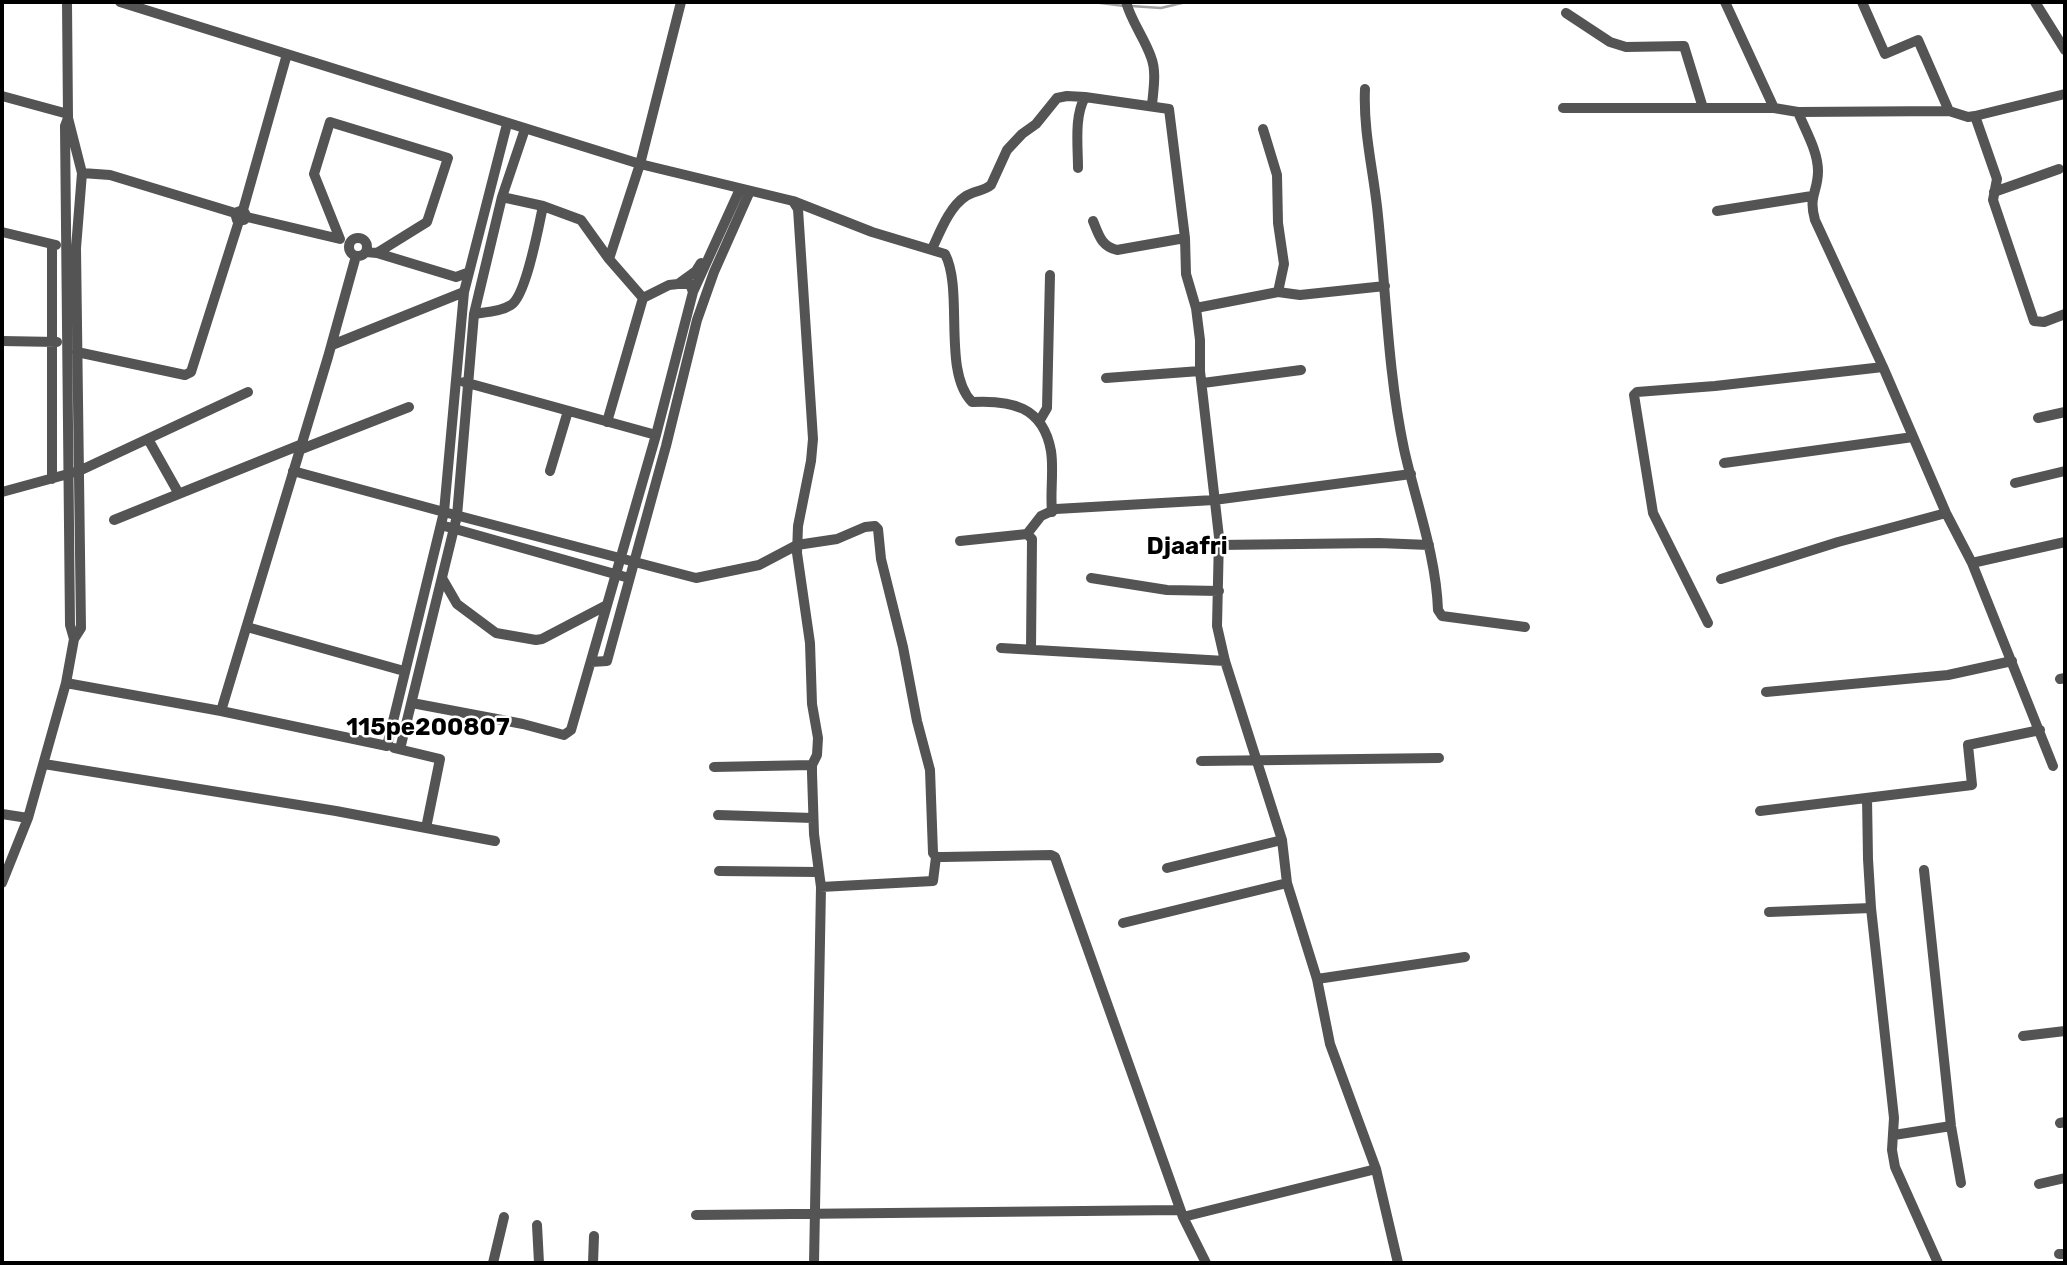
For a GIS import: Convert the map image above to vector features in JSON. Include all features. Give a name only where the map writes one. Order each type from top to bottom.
[{"type":"street","points":[[2,883],[28,818],[66,683],[74,639],[81,625],[66,343],[71,247],[81,177],[68,116],[68,2]]},
{"type":"street","points":[[120,2],[640,164],[793,201],[872,232],[945,254],[957,361],[967,396],[972,402],[1001,401],[1034,413],[1040,421],[1051,451],[1052,512]]},
{"type":"street","points":[[609,259],[640,164],[681,2]]},
{"type":"street","points":[[1126,2],[1136,31],[1152,58],[1152,106]]},
{"type":"street","points":[[1726,2],[1774,108]]},
{"type":"street","points":[[1863,2],[1885,54],[1919,40],[1949,111]]},
{"type":"street","points":[[2035,2],[2065,50]]},
{"type":"street","points":[[1566,13],[1610,42],[1626,47],[1684,46],[1703,108]]},
{"type":"street","points":[[77,352],[185,375],[191,372],[241,215],[287,54]]},
{"type":"street","points":[[1365,89],[1367,136],[1376,194],[1390,360],[1403,442],[1417,505],[1434,561],[1438,611],[1442,616],[1525,627]]},
{"type":"street","points":[[1563,108],[1774,108],[1798,112],[1949,111],[1968,117],[2065,94]]},
{"type":"street","points":[[2,96],[68,116]]},
{"type":"street","points":[[1078,168],[1078,119],[1086,97]]},
{"type":"street","points":[[932,249],[942,226],[960,202],[991,184],[1007,150],[1036,124],[1057,98],[1086,97],[1169,109],[1185,238],[1186,274],[1196,308],[1200,340],[1200,371],[1218,545],[1217,626],[1225,661],[1282,840],[1287,883],[1317,979],[1330,1044],[1376,1169],[1398,1263]]},
{"type":"street","points":[[1798,112],[1818,166],[1818,179],[1811,206],[1815,220],[1946,513],[1972,563],[2053,766]]},
{"type":"street","points":[[68,116],[65,126],[66,180],[77,352],[74,473]]},
{"type":"street","points":[[1975,116],[1997,179],[1993,200],[2034,321],[2044,323],[2065,314]]},
{"type":"street","points":[[340,239],[314,174],[330,122],[448,158],[427,222],[372,252],[362,256],[356,256],[349,250],[354,239],[362,239],[372,252],[456,277],[467,273]]},
{"type":"street","points":[[387,746],[444,512],[467,273],[507,124]]},
{"type":"street","points":[[400,749],[457,516],[474,314],[502,197],[525,129]]},
{"type":"street","points":[[1263,129],[1277,175],[1278,223],[1284,264],[1278,292]]},
{"type":"street","points":[[66,160],[79,159]]},
{"type":"street","points":[[1994,192],[2059,169]]},
{"type":"street","points":[[66,180],[73,182],[81,177],[110,176],[350,244]]},
{"type":"street","points":[[678,284],[696,271],[745,190]]},
{"type":"street","points":[[592,662],[607,662],[697,320],[745,190]]},
{"type":"street","points":[[1717,211],[1812,196]]},
{"type":"street","points":[[502,197],[543,206],[581,220],[609,259],[643,298]]},
{"type":"street","points":[[793,201],[798,209],[813,439],[797,545],[810,643],[812,704],[818,738],[817,755],[812,765],[813,818],[821,887],[814,1263]]},
{"type":"street","points":[[474,314],[500,310],[514,304],[524,286],[543,206]]},
{"type":"street","points":[[1093,221],[1102,242],[1117,250],[1185,238]]},
{"type":"street","points":[[2,232],[71,247]]},
{"type":"street","points":[[412,703],[523,724],[564,735],[571,730],[656,435],[693,292],[714,244]]},
{"type":"street","points":[[52,245],[52,479]]},
{"type":"street","points":[[221,711],[332,345],[356,256]]},
{"type":"street","points":[[1040,421],[1047,408],[1050,275]]},
{"type":"street","points":[[607,422],[643,298],[669,285],[690,284],[693,292]]},
{"type":"street","points":[[1196,308],[1278,292],[1300,295],[1385,286]]},
{"type":"street","points":[[332,345],[464,292]]},
{"type":"street","points":[[2,341],[66,343]]},
{"type":"street","points":[[1708,623],[1653,513],[1634,395],[1637,392],[1715,387],[1883,367]]},
{"type":"street","points":[[1203,383],[1301,370]]},
{"type":"street","points":[[1106,378],[1200,371]]},
{"type":"street","points":[[457,379],[656,435]]},
{"type":"street","points":[[2,492],[74,473],[248,392]]},
{"type":"street","points":[[114,520],[409,407]]},
{"type":"street","points":[[550,471],[568,411]]},
{"type":"street","points":[[2038,418],[2065,412]]},
{"type":"street","points":[[1724,463],[1913,437]]},
{"type":"street","points":[[148,439],[178,494]]},
{"type":"street","points":[[293,471],[696,578],[759,565],[797,545],[837,538],[875,526],[878,529],[881,559],[901,634],[917,721],[930,770],[933,853],[936,856],[933,881],[821,887]]},
{"type":"street","points":[[2015,483],[2065,471]]},
{"type":"street","points":[[960,541],[1027,534],[1041,516],[1056,509],[1214,500],[1411,474]]},
{"type":"street","points":[[1721,579],[1838,542],[1946,513]]},
{"type":"street","points":[[441,526],[629,578]]},
{"type":"street","points":[[1027,534],[1032,539],[1031,649]]},
{"type":"street","points":[[1972,563],[2065,542]]},
{"type":"street","points":[[1218,545],[1429,545]]},
{"type":"street","points":[[442,578],[457,604],[496,633],[536,640],[607,605]]},
{"type":"street","points":[[1091,578],[1167,590],[1219,591]]},
{"type":"street","points":[[247,626],[404,671]]},
{"type":"street","points":[[1002,648],[1225,661]]},
{"type":"street","points":[[1766,692],[1948,676],[2012,662]]},
{"type":"street","points":[[66,683],[221,711],[440,759],[426,828]]},
{"type":"street","points":[[1760,811],[1972,785],[1968,745],[2040,730]]},
{"type":"street","points":[[1202,761],[1439,758]]},
{"type":"street","points":[[44,764],[336,811],[495,841]]},
{"type":"street","points":[[714,767],[812,765]]},
{"type":"street","points":[[1867,798],[1871,908],[1894,1135],[1892,1150],[1895,1167],[1938,1263]]},
{"type":"street","points":[[2,814],[28,818]]},
{"type":"street","points":[[718,816],[813,818]]},
{"type":"street","points":[[1167,868],[1282,840]]},
{"type":"street","points":[[936,856],[1055,857],[1182,1214],[1206,1263]]},
{"type":"street","points":[[1924,870],[1951,1126],[1961,1183]]},
{"type":"street","points":[[719,871],[818,872]]},
{"type":"street","points":[[1123,923],[1287,883]]},
{"type":"street","points":[[1769,912],[1871,908]]},
{"type":"street","points":[[1317,979],[1465,957]]},
{"type":"street","points":[[2022,1036],[2065,1031]]},
{"type":"street","points":[[1894,1135],[1951,1126]]},
{"type":"street","points":[[696,1215],[1182,1214],[1376,1169]]},
{"type":"street","points":[[2039,1184],[2065,1178]]},
{"type":"street","points":[[493,1263],[504,1217]]},
{"type":"street","points":[[537,1225],[539,1263]]},
{"type":"street","points":[[593,1263],[594,1236]]},
{"type":"waterway","points":[[1093,2],[1124,6]]},
{"type":"waterway","points":[[1131,6],[1161,8],[1186,2]]},
{"type":"district","name":"Djaafri","points":[[1187,547]]},
{"type":"district","name":"115pe200807","points":[[428,728]]}]
